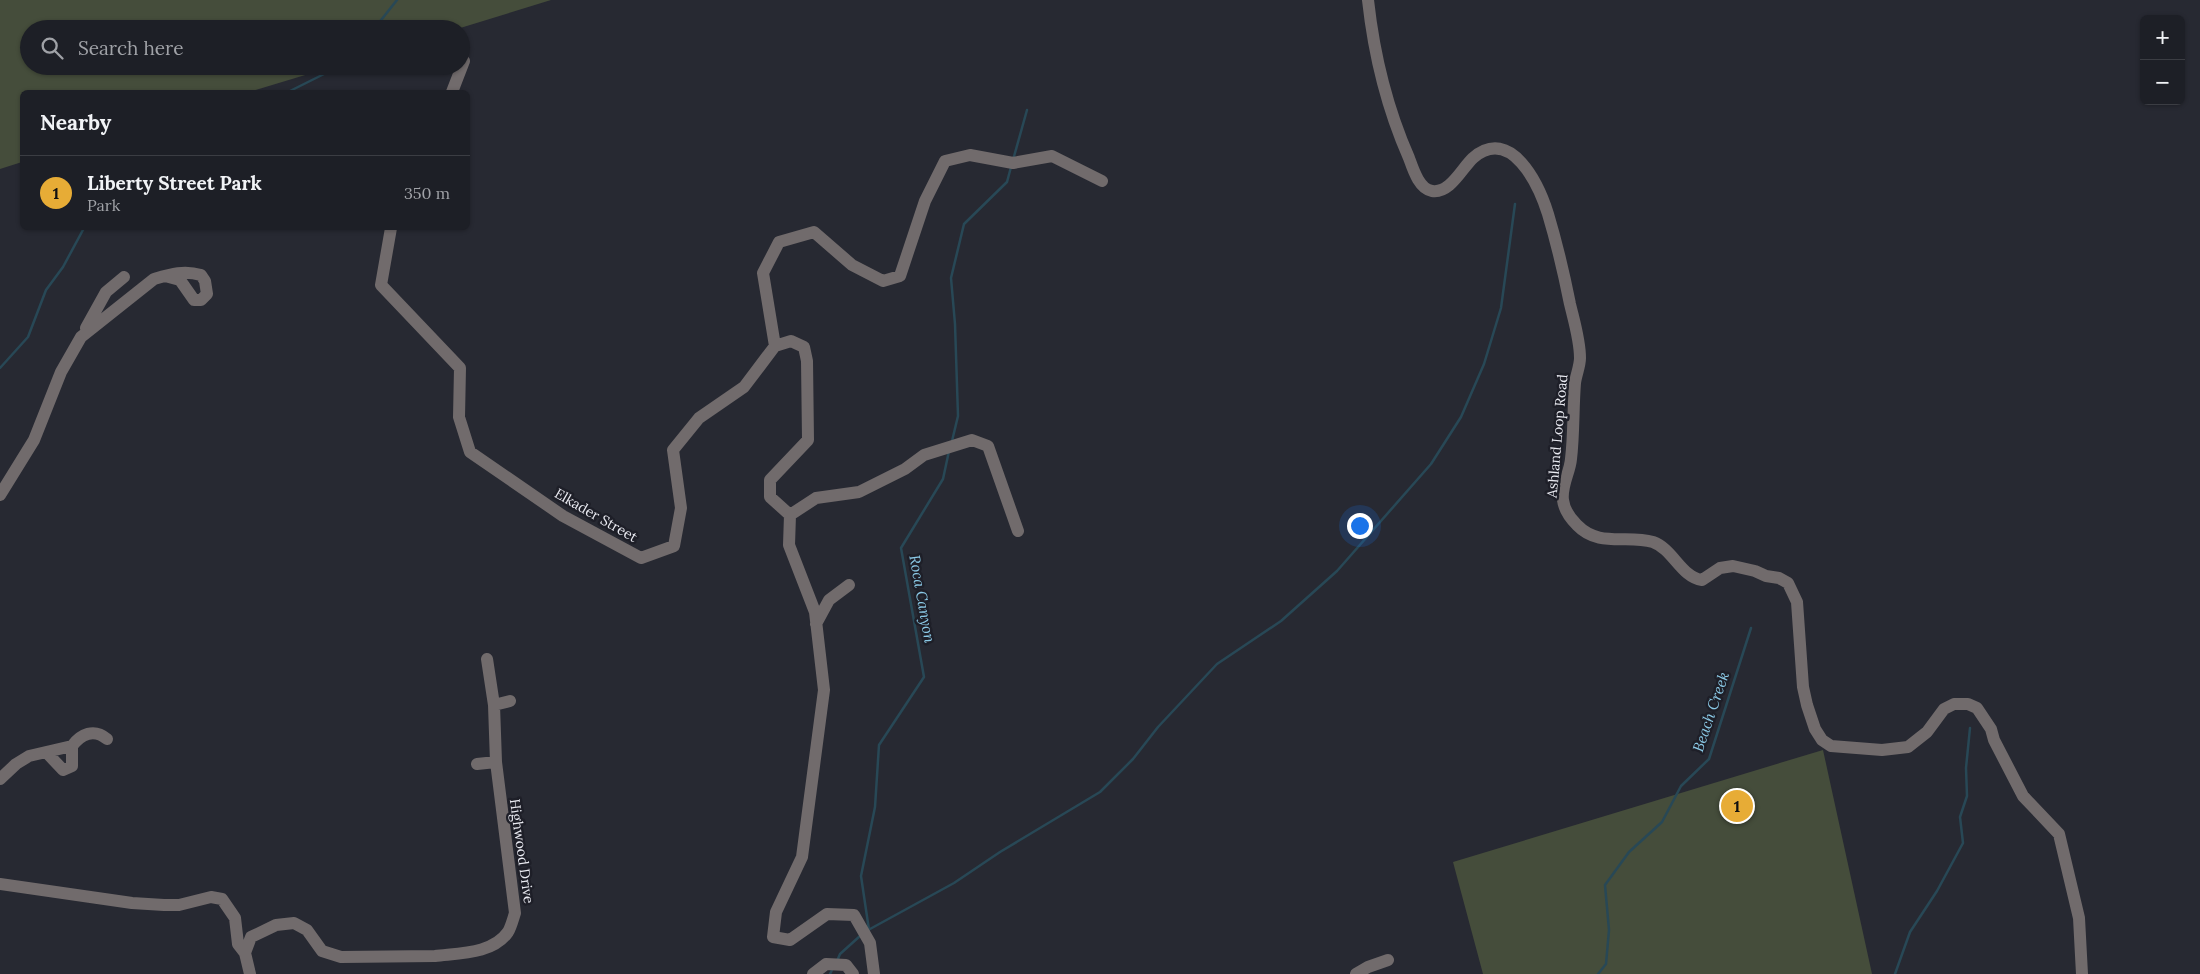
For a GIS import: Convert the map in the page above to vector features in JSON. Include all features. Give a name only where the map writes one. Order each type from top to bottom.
[{"type":"street","name":"Ashland Loop Road","points":[[1368,0],[1371,27],[1389,111],[1416,176],[1424,186],[1431,191],[1441,191],[1448,186],[1474,157],[1487,150],[1503,148],[1511,152],[1526,167],[1548,212],[1576,328],[1580,358],[1575,384],[1571,462],[1563,500],[1572,519],[1579,527],[1591,535],[1605,540],[1652,541],[1661,546],[1687,572],[1698,580],[1702,580],[1720,568],[1733,566],[1779,578],[1788,583],[1797,602],[1803,687],[1807,704],[1815,729],[1822,740],[1832,746],[1882,750],[1908,747],[1927,732],[1944,709],[1954,704],[1968,704],[1977,708],[1983,714],[1991,729],[1994,740],[2023,796],[2058,834],[2079,918],[2082,974]]},
{"type":"street","points":[[453,90],[459,75]]},
{"type":"street","points":[[874,974],[870,943],[854,915],[827,914],[790,940],[773,937],[776,912],[802,857],[824,690],[815,612],[789,545],[790,515],[770,497],[770,480],[808,440],[807,361],[804,347],[791,341],[775,346],[763,273],[779,242],[814,232],[852,266],[882,281],[900,276],[924,201],[945,161],[970,155],[1013,163],[1052,156],[1102,181]]},
{"type":"street","name":"Elkader Street","points":[[391,230],[381,285],[460,368],[459,417],[470,452],[563,516],[642,558],[674,546],[681,508],[673,450],[699,418],[744,387],[775,346]]},
{"type":"street","points":[[81,337],[154,279],[165,276]]},
{"type":"street","points":[[0,495],[34,440],[61,372],[106,292],[124,277]]},
{"type":"street","points":[[790,515],[816,498],[859,492],[905,468],[924,454],[972,440],[988,446],[1018,531]]},
{"type":"street","points":[[816,624],[829,600],[850,585]]},
{"type":"street","name":"Highwood Drive","points":[[245,953],[251,937],[276,925],[294,923],[307,930],[322,951],[341,957],[435,956],[483,949],[494,945],[508,932],[515,914],[496,762],[494,705],[487,659]]},
{"type":"street","points":[[494,705],[510,701]]},
{"type":"street","points":[[0,779],[16,764],[29,756],[72,746],[79,737],[90,733],[102,734],[107,739]]},
{"type":"street","points":[[47,753],[63,770],[72,766],[72,746]]},
{"type":"street","points":[[477,764],[496,762]]},
{"type":"street","points":[[0,884],[132,903],[164,905],[179,904],[211,897],[222,899],[235,918],[238,944],[245,953],[250,974]]},
{"type":"street","points":[[1356,974],[1368,967],[1388,960]]},
{"type":"street","points":[[813,974],[835,964],[846,965],[852,974]]},
{"type":"green space","points":[[0,0],[551,0],[470,25],[470,20],[20,20],[20,75],[305,75],[256,90],[20,90],[20,163],[0,169]]},
{"type":"green space","points":[[1823,750],[1872,974],[1483,974],[1453,862]]},
{"type":"waterway","points":[[381,20],[397,0]]},
{"type":"waterway","points":[[292,90],[322,75]]},
{"type":"waterway","name":"Roca Canyon","points":[[1013,160],[1027,110]]},
{"type":"waterway","name":"Roca Canyon","points":[[952,441],[958,416],[955,324],[951,278],[964,224],[1007,182],[1011,167]]},
{"type":"waterway","points":[[870,929],[954,883],[1000,852],[1100,792],[1133,759],[1158,727],[1217,664],[1281,621],[1337,571],[1431,464],[1461,417],[1484,364],[1501,308],[1515,204]]},
{"type":"waterway","points":[[0,368],[28,337],[46,290],[63,267],[83,230]]},
{"type":"waterway","name":"Roca Canyon","points":[[869,930],[861,876],[875,807],[879,745],[924,677],[901,548],[943,479],[949,451]]},
{"type":"waterway","name":"Beach Creek","points":[[1598,974],[1606,964],[1609,930],[1605,885],[1629,852],[1662,822],[1681,786],[1709,759],[1751,628]]},
{"type":"waterway","points":[[1895,974],[1910,932],[1937,891],[1963,843],[1960,817],[1967,796],[1966,768],[1970,728]]},
{"type":"waterway","name":"Roca Canyon","points":[[837,961],[840,954],[860,936]]},
{"type":"waterway","name":"Roca Canyon","points":[[830,974],[833,968]]},
{"type":"place","name":"Liberty Street Park","points":[[1737,806]]}]
